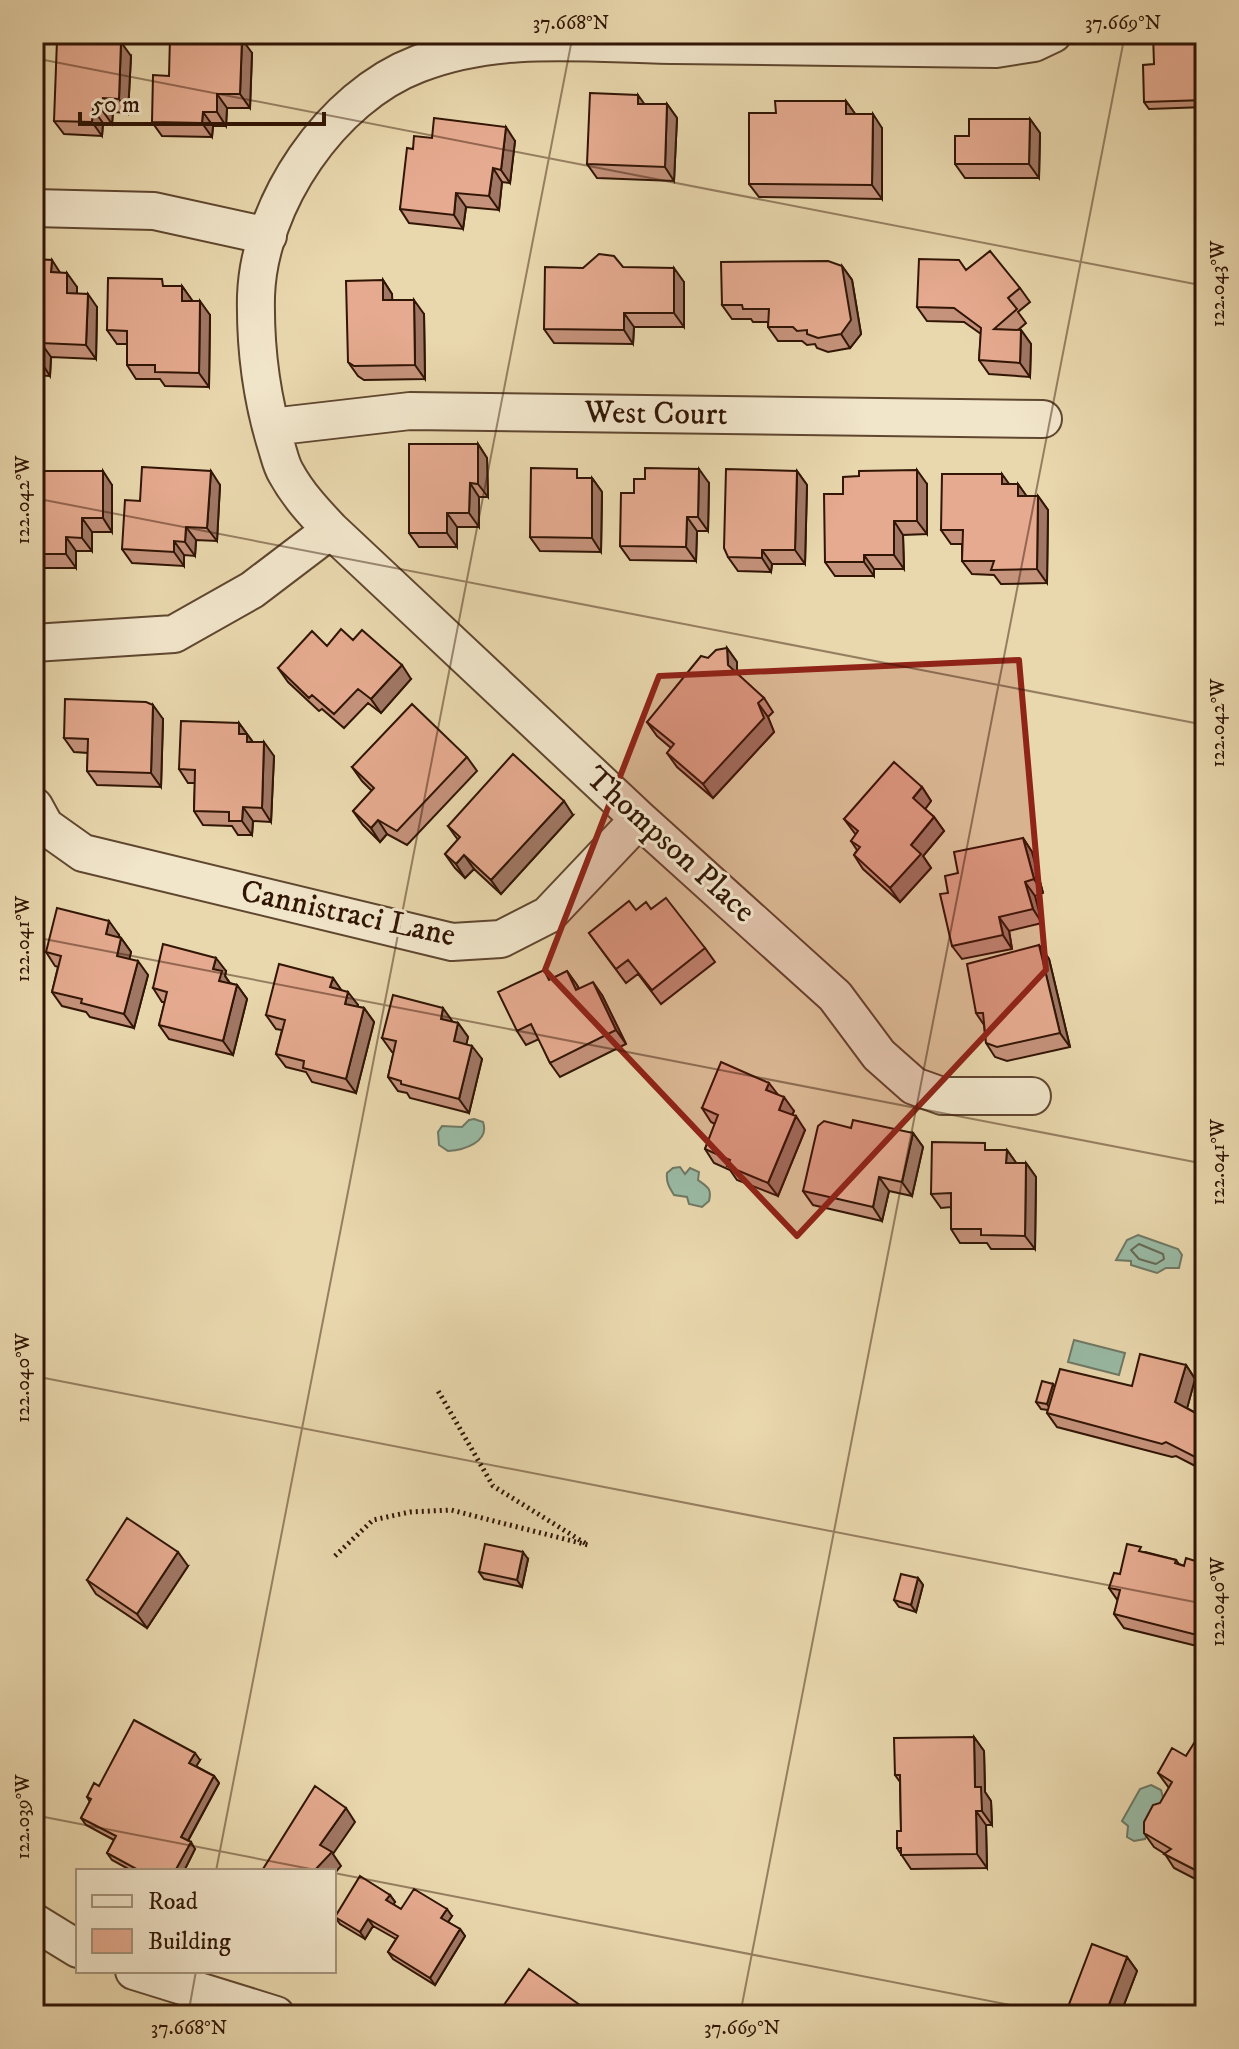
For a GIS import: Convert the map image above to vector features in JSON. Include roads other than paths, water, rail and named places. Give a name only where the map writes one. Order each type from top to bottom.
[{"type":"street","name":"Thompson Place","points":[[1032,1096],[942,1096],[914,1086],[879,1055],[835,996],[639,819],[331,530],[304,503],[284,471],[261,380],[255,333],[257,286],[268,236],[283,198],[303,161],[327,130],[353,104],[383,82],[416,64],[457,52],[513,43],[996,49],[1034,43],[1053,34]]},
{"type":"street","points":[[34,208],[154,211],[268,236]]},
{"type":"street","name":"West Court","points":[[271,427],[410,411],[1043,419]]},
{"type":"street","points":[[34,643],[174,634],[252,590],[331,530]]},
{"type":"street","name":"Cannistraci Lane","points":[[34,806],[45,826],[83,853],[452,942],[501,939],[548,915],[639,819]]},
{"type":"street","points":[[34,1922],[76,1948]]},
{"type":"street","points":[[140,1973],[276,2015]]},
{"type":"water","points":[[474,1119],[483,1122],[484,1129],[483,1135],[474,1144],[448,1151],[439,1145],[438,1132],[442,1126],[462,1127]]},
{"type":"water","points":[[680,1167],[685,1174],[690,1168],[699,1172],[698,1180],[710,1194],[709,1201],[702,1207],[689,1204],[687,1197],[674,1195],[667,1182],[667,1173]]},
{"type":"water","points":[[1138,1235],[1178,1249],[1182,1255],[1179,1268],[1166,1268],[1157,1273],[1131,1265],[1131,1261],[1116,1260],[1127,1240]]},
{"type":"water","points":[[1074,1340],[1125,1353],[1119,1375],[1068,1362]]},
{"type":"water","points":[[1151,1785],[1161,1790],[1164,1801],[1145,1839],[1134,1841],[1127,1837],[1128,1826],[1122,1821],[1140,1789]]}]
